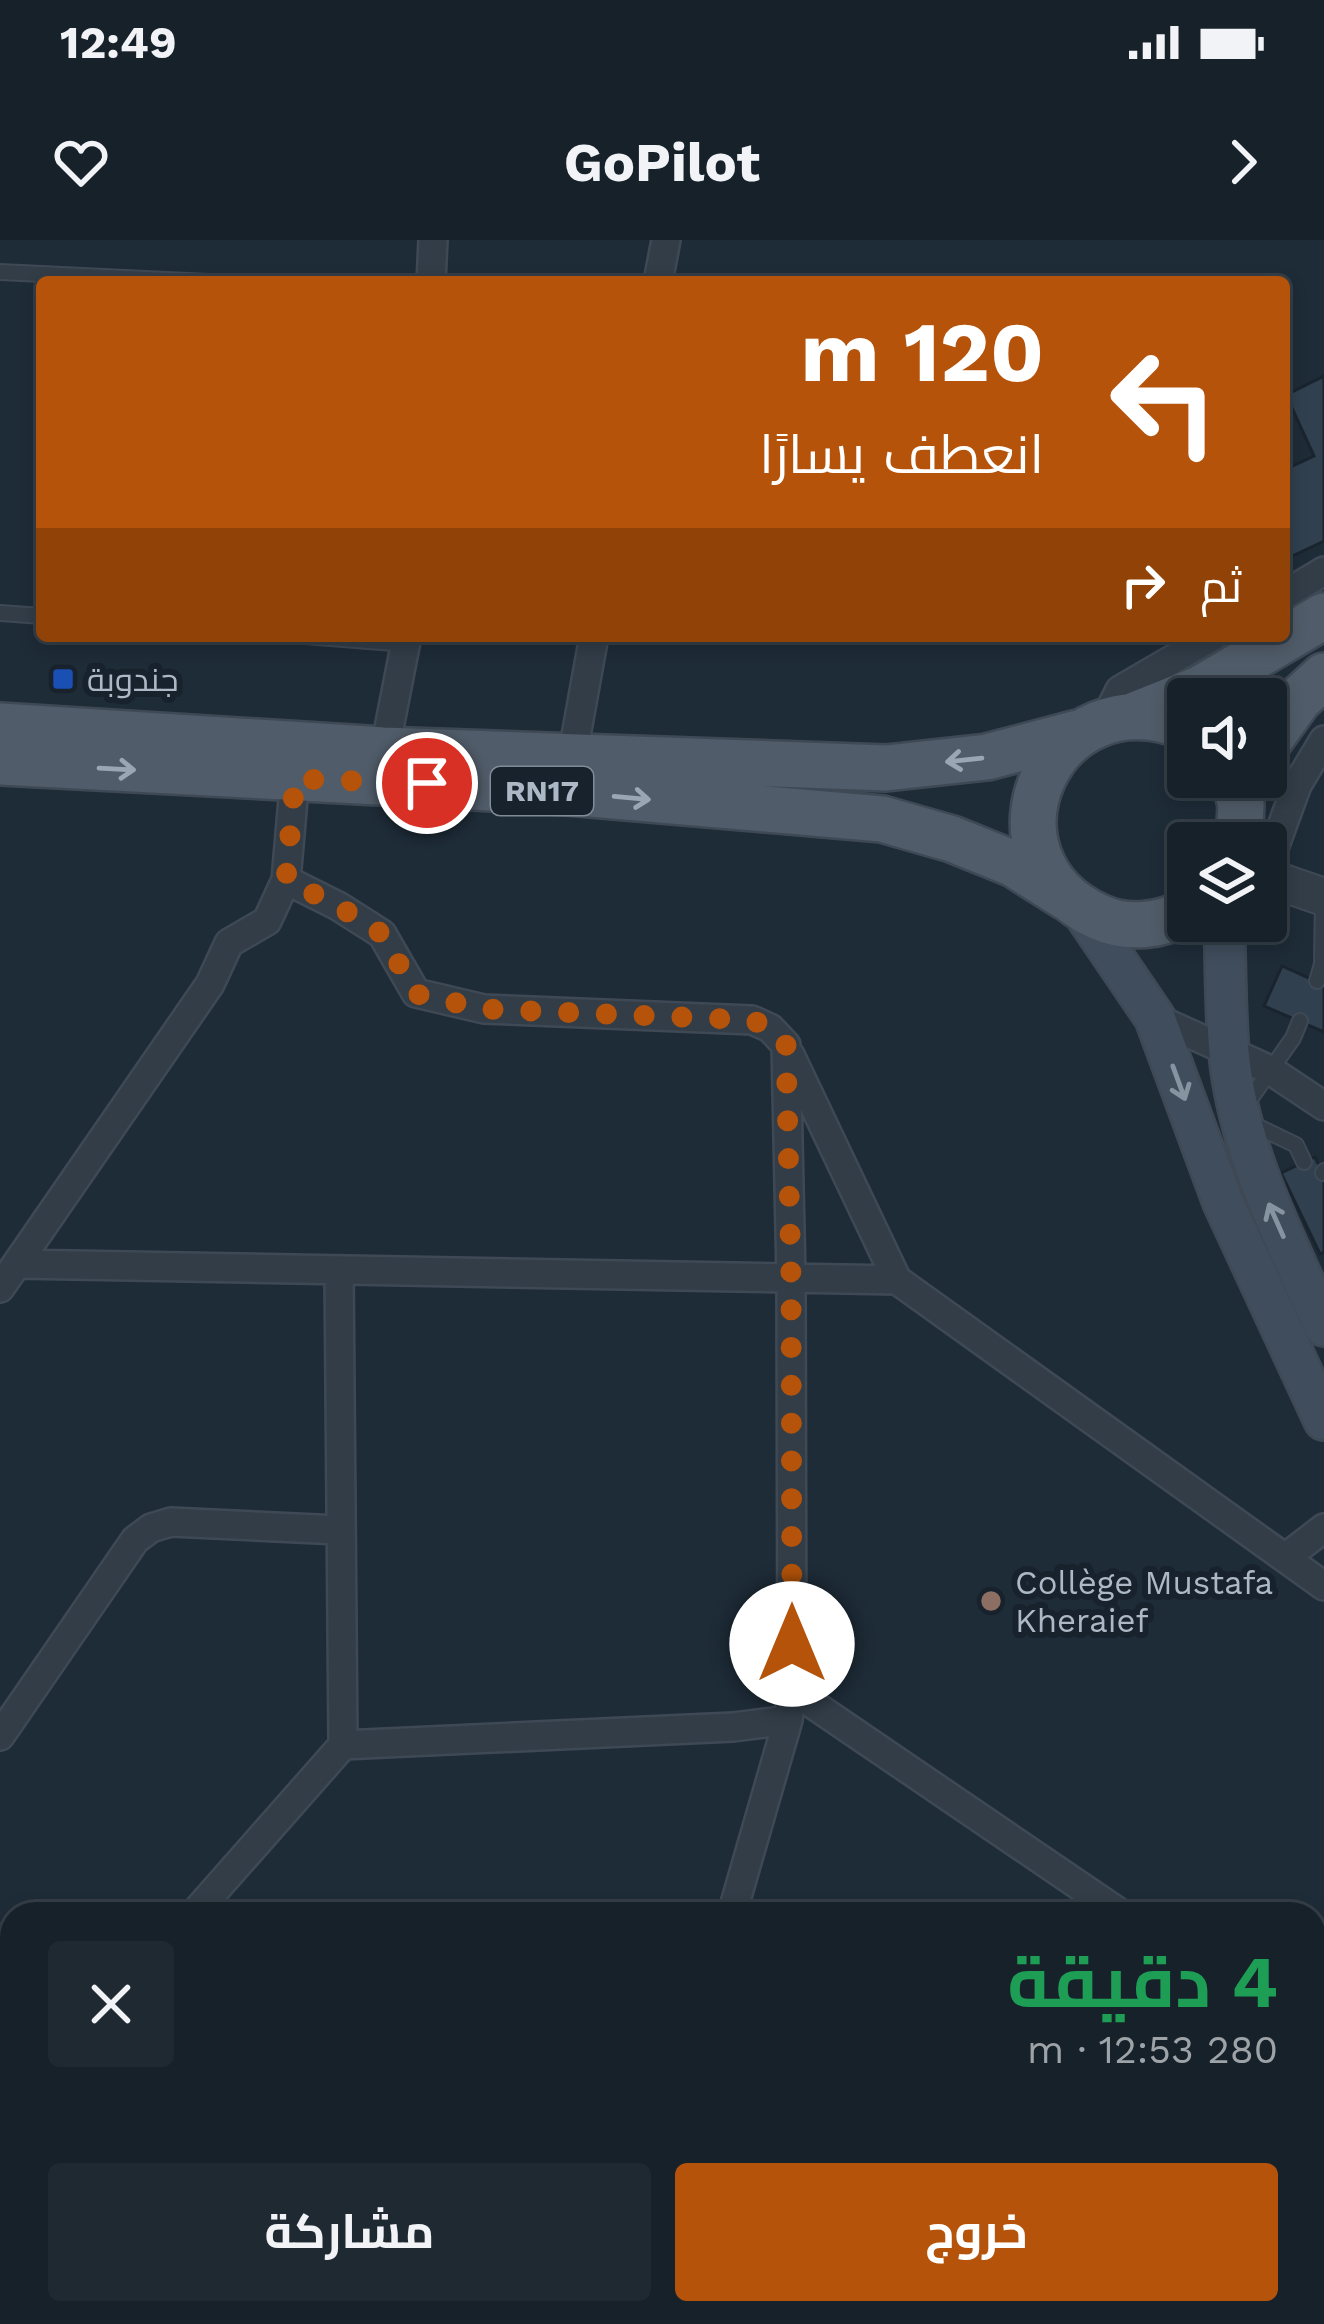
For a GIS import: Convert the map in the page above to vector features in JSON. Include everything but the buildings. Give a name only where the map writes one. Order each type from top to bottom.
[{"type":"main road","name":"RN17","points":[[1290,636],[1324,616]]},
{"type":"main road","name":"RN17","points":[[382,765],[572,758],[886,767],[987,757],[1200,689],[1280,642]]},
{"type":"main road","points":[[1287,716],[1324,676]]},
{"type":"main road","name":"RN17","points":[[1073,903],[1046,872],[1035,843],[1033,812],[1040,782],[1055,754],[1106,722],[1167,719]]},
{"type":"main road","name":"RN17","points":[[0,726],[297,761]]},
{"type":"main road","name":"RN17","points":[[0,762],[382,765],[881,820],[973,847],[1014,865],[1110,922],[1167,921]]},
{"type":"main road","points":[[881,820],[886,767]]},
{"type":"main road","points":[[1073,903],[1155,1018],[1222,1202],[1310,1306]]},
{"type":"main road","points":[[1225,942],[1229,1054],[1240,1116],[1263,1190],[1310,1306],[1324,1420]]},
{"type":"street","points":[[430,276],[433,240]]},
{"type":"street","points":[[659,276],[666,240]]},
{"type":"street","points":[[1290,592],[1324,572]]},
{"type":"street","points":[[382,765],[406,642]]},
{"type":"street","points":[[572,758],[593,642]]},
{"type":"street","points":[[1106,722],[1120,690],[1203,642]]},
{"type":"street","points":[[1284,822],[1297,785],[1324,740]]},
{"type":"street","points":[[0,1288],[209,984],[229,943],[267,922],[286,880],[297,761]]},
{"type":"street","points":[[286,880],[382,934],[416,994],[484,1009],[752,1020],[770,1028],[786,1045],[897,1280],[1324,1586]]},
{"type":"street","points":[[1287,882],[1324,897]]},
{"type":"street","points":[[1155,1018],[1270,1070],[1324,1106]]},
{"type":"street","points":[[735,1902],[788,1720],[792,1690],[786,1045]]},
{"type":"street","points":[[17,1264],[897,1280]]},
{"type":"street","points":[[205,1902],[343,1745],[339,1270]]},
{"type":"street","points":[[0,1736],[135,1540],[151,1528],[171,1522],[339,1530]]},
{"type":"street","points":[[1285,1558],[1324,1528]]},
{"type":"street","points":[[792,1690],[1103,1902]]},
{"type":"street","points":[[343,1745],[733,1727],[788,1720]]},
{"type":"lane","points":[[0,272],[128,276]]},
{"type":"lane","points":[[0,613],[36,616]]},
{"type":"lane","points":[[1317,981],[1324,897]]},
{"type":"lane","points":[[1300,1021],[1240,1116],[1296,1145],[1304,1162]]},
{"type":"place","name":"جندوبة","points":[[63,679]]},
{"type":"place","name":"Collège Mustafa Kheraief","points":[[991,1601]]},
{"type":"route","points":[[427,783],[295,779],[286,880],[382,934],[416,994],[484,1009],[752,1020],[770,1028],[786,1045],[792,1644]]}]
